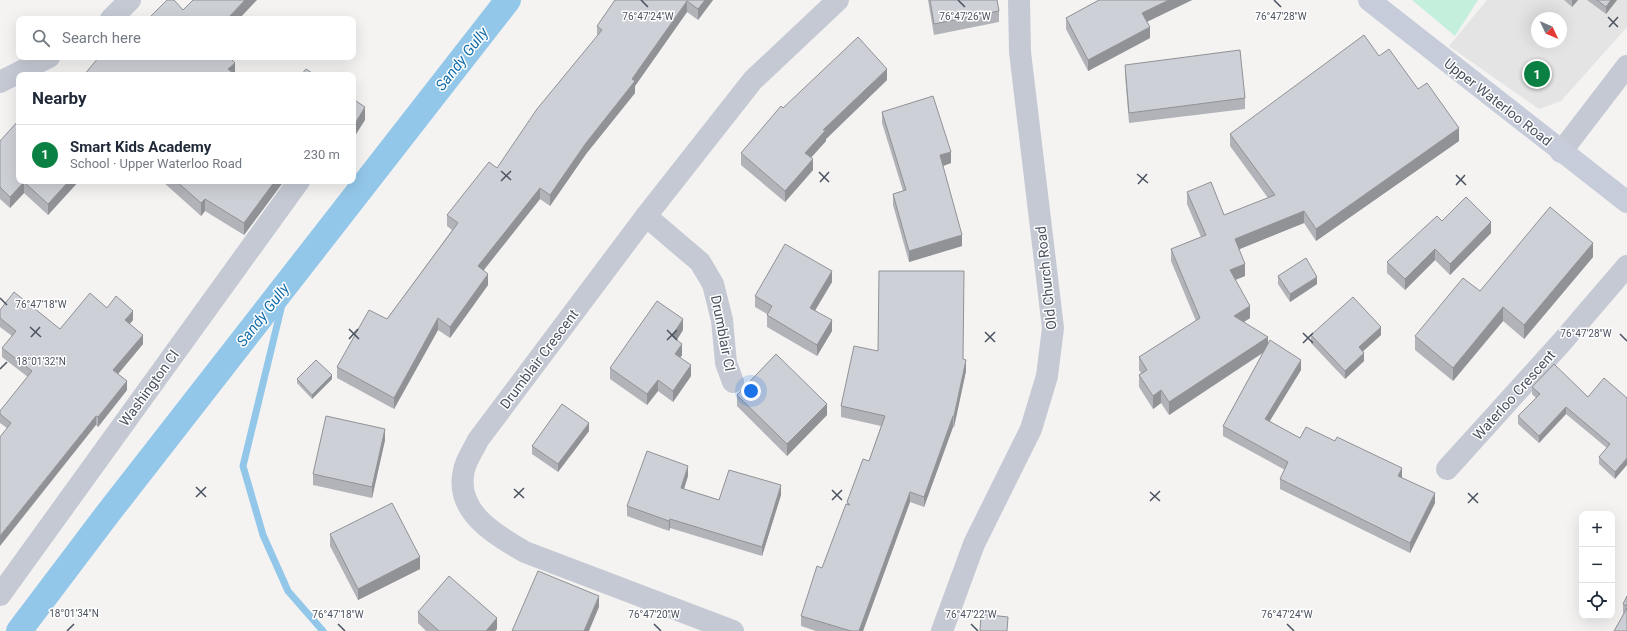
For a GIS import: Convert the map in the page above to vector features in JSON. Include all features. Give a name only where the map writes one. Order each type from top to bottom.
[{"type":"main road","name":"Upper Waterloo Road","points":[[1369,0],[1561,152],[1627,202]]},
{"type":"street","points":[[114,16],[130,0]]},
{"type":"street","name":"Drumblair Crescent","points":[[733,631],[525,552],[500,538],[480,522],[463,496],[464,470],[478,440],[646,216],[753,80],[838,0]]},
{"type":"street","name":"Old Church Road","points":[[942,631],[974,544],[1031,429],[1047,376],[1053,328],[1020,52],[1018,0]]},
{"type":"street","points":[[20,72],[43,60]]},
{"type":"street","points":[[1561,152],[1627,66]]},
{"type":"street","points":[[0,82],[16,74]]},
{"type":"street","name":"Washington Cl","points":[[0,594],[297,184]]},
{"type":"street","name":"Drumblair Cl","points":[[646,216],[700,262],[713,284],[722,320],[726,363],[733,382]]},
{"type":"street","name":"Waterloo Crescent","points":[[1447,469],[1561,343],[1627,266]]},
{"type":"shaded area","points":[[1487,0],[1627,0],[1627,27],[1561,101],[1539,109],[1449,46]]},
{"type":"green space","points":[[1412,0],[1478,0],[1455,36]]},
{"type":"building","points":[[167,0],[174,0],[183,10],[193,0],[245,0],[230,16],[151,16]]},
{"type":"building","points":[[615,0],[705,0],[698,9],[687,1],[632,79],[635,81],[586,143],[550,195],[540,188],[478,266],[488,274],[450,327],[438,318],[394,398],[337,367],[369,310],[387,319],[458,223],[447,215],[489,162],[497,168],[537,109],[602,30],[597,26]]},
{"type":"building","points":[[930,0],[997,0],[999,11],[934,24]]},
{"type":"building","points":[[1099,0],[1169,0],[1142,13],[1150,27],[1088,60],[1066,18]]},
{"type":"building","points":[[1597,0],[1611,0],[1606,7]]},
{"type":"building","points":[[1364,35],[1379,56],[1389,49],[1418,89],[1427,83],[1459,128],[1316,229],[1304,211],[1235,239],[1245,264],[1230,270],[1250,306],[1234,316],[1268,337],[1169,402],[1161,390],[1153,396],[1139,375],[1147,370],[1139,357],[1200,318],[1171,249],[1206,235],[1187,192],[1211,182],[1224,215],[1275,195],[1230,134]]},
{"type":"building","points":[[858,37],[887,69],[823,130],[826,130],[805,153],[813,159],[785,191],[741,153],[781,106],[783,108]]},
{"type":"building","points":[[1240,50],[1245,98],[1129,113],[1125,65]]},
{"type":"building","points":[[96,60],[232,60],[235,63],[228,69],[232,72],[86,72]]},
{"type":"building","points":[[306,69],[310,72],[304,72]]},
{"type":"building","points":[[933,96],[951,152],[940,155],[962,235],[909,251],[893,194],[906,190],[882,112]]},
{"type":"building","points":[[356,101],[365,107],[356,122]]},
{"type":"building","points":[[16,123],[16,184],[22,184],[10,197],[0,187],[0,141]]},
{"type":"building","points":[[26,184],[66,184],[48,204]]},
{"type":"building","points":[[179,184],[273,184],[244,223],[205,199],[201,203]]},
{"type":"building","points":[[1466,197],[1491,222],[1450,264],[1435,249],[1405,279],[1387,262],[1437,216],[1442,221]]},
{"type":"building","points":[[1550,207],[1593,243],[1524,325],[1503,307],[1453,368],[1415,336],[1463,278],[1480,291]]},
{"type":"building","points":[[785,244],[832,271],[810,308],[832,320],[817,345],[767,315],[772,306],[755,296]]},
{"type":"building","points":[[1306,258],[1317,277],[1290,294],[1278,276]]},
{"type":"building","points":[[879,271],[964,271],[963,359],[966,360],[954,416],[924,497],[910,492],[859,631],[851,631],[801,616],[817,566],[822,568],[846,504],[850,505],[847,502],[863,459],[869,461],[885,416],[841,406],[854,346],[878,351]]},
{"type":"building","points":[[14,292],[60,329],[90,293],[107,308],[116,296],[133,311],[125,320],[143,335],[113,370],[127,381],[98,417],[96,416],[0,536],[0,437],[11,423],[0,414],[0,411],[32,371],[2,348],[16,331],[0,318],[0,310]]},
{"type":"building","points":[[1353,297],[1381,327],[1359,347],[1364,353],[1345,371],[1311,335]]},
{"type":"building","points":[[657,301],[683,319],[672,336],[682,344],[675,354],[691,365],[673,391],[658,380],[647,394],[610,368]]},
{"type":"building","points":[[1270,340],[1301,360],[1265,419],[1300,438],[1306,427],[1335,441],[1337,437],[1402,468],[1398,476],[1435,493],[1410,543],[1280,479],[1288,462],[1223,426]]},
{"type":"building","points":[[776,354],[827,404],[787,444],[737,395]]},
{"type":"building","points":[[316,360],[332,375],[312,395],[297,379]]},
{"type":"building","points":[[1554,364],[1588,397],[1604,378],[1627,398],[1627,458],[1615,472],[1599,457],[1610,444],[1566,407],[1539,436],[1518,416],[1540,394],[1532,387]]},
{"type":"building","points":[[562,404],[589,423],[558,464],[532,446]]},
{"type":"building","points":[[326,416],[385,429],[372,487],[313,474]]},
{"type":"building","points":[[647,451],[688,466],[681,488],[719,500],[729,470],[781,485],[762,547],[670,519],[669,521],[627,506]]},
{"type":"building","points":[[392,503],[420,557],[358,589],[330,534]]},
{"type":"building","points":[[538,571],[599,596],[584,631],[512,631]]},
{"type":"building","points":[[449,576],[497,618],[486,631],[439,631],[418,612]]},
{"type":"building","points":[[1627,596],[1627,606],[1623,604]]},
{"type":"building","points":[[1627,608],[1627,631],[1614,631]]},
{"type":"building","points":[[981,614],[1008,617],[1007,631],[980,631]]},
{"type":"waterway","name":"Sandy Gully","points":[[19,631],[109,512],[508,0]]},
{"type":"waterway","points":[[287,284],[243,466],[263,535],[288,591],[323,631]]},
{"type":"place","name":"Smart Kids Academy","points":[[1537,74]]}]
